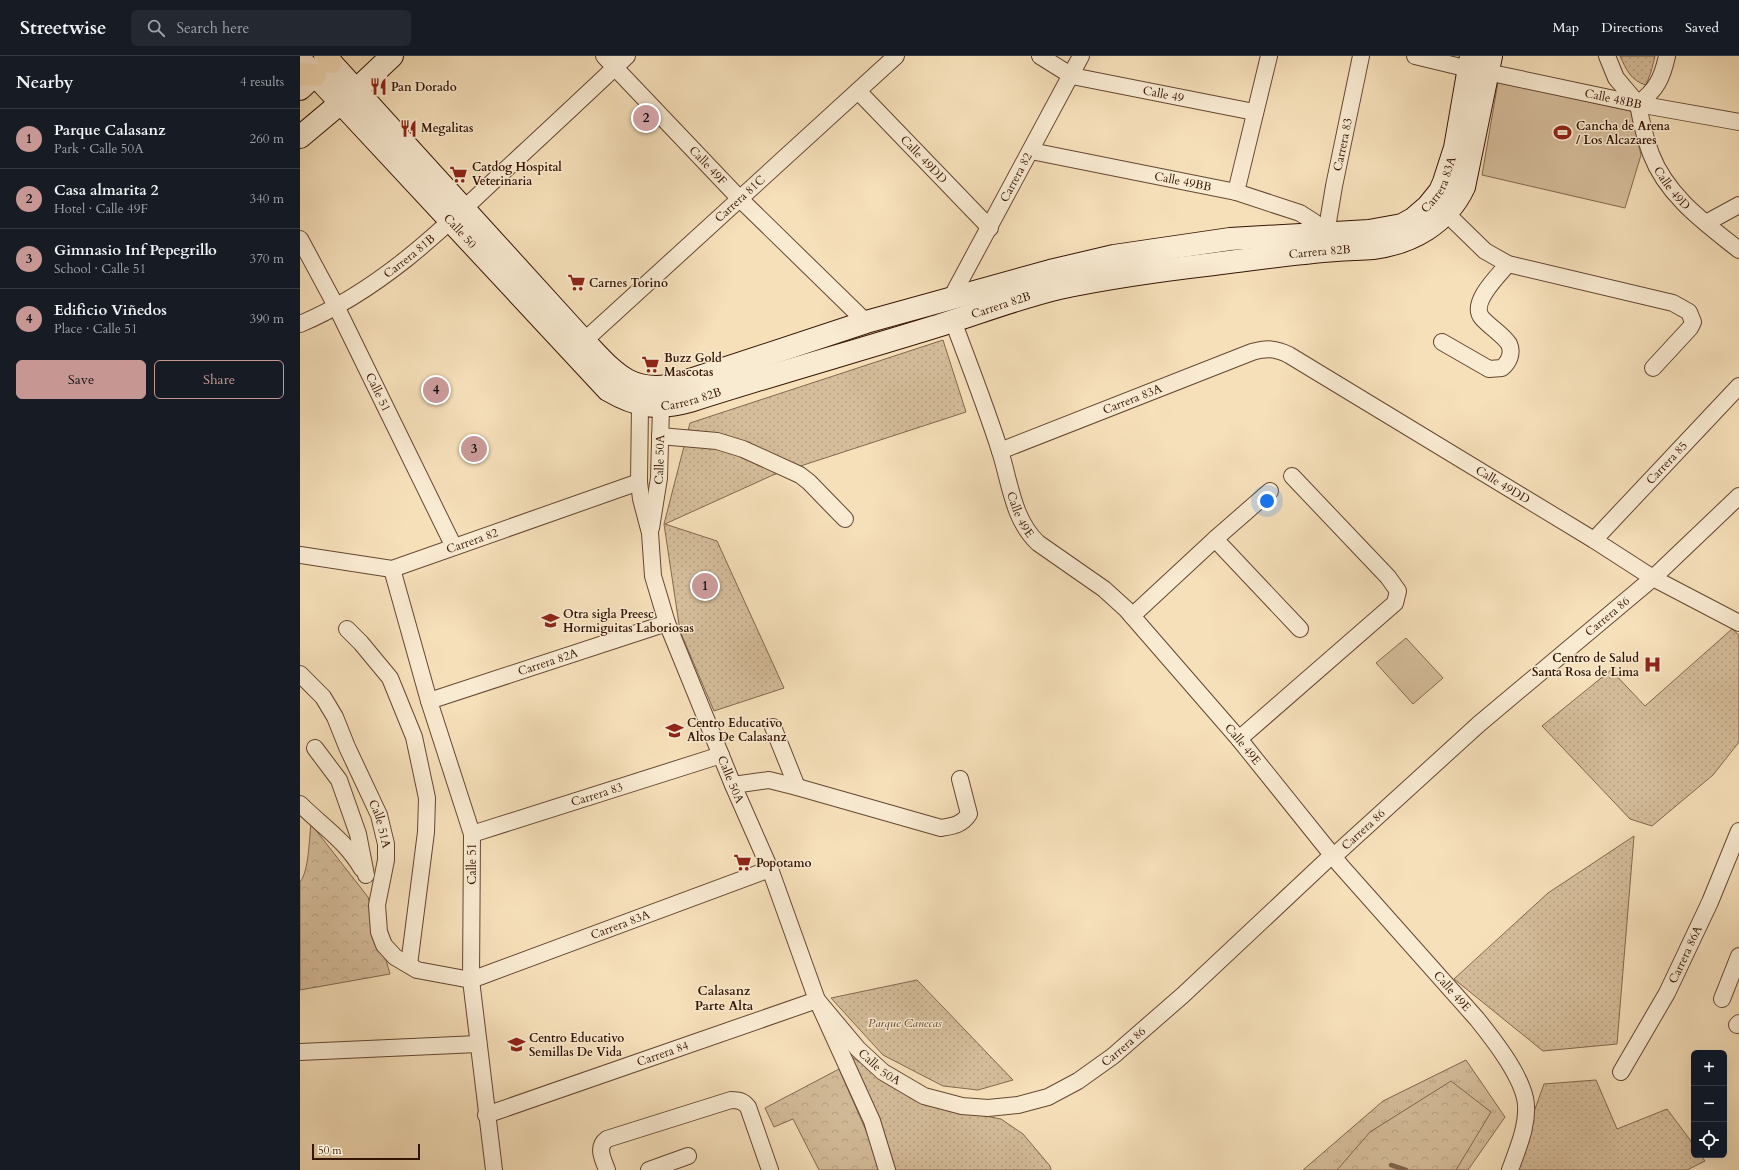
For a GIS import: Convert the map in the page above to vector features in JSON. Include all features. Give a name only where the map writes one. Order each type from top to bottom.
[{"type":"street","points":[[300,137],[392,56]]},
{"type":"street","name":"Calle 49F","points":[[604,56],[740,199],[866,322]]},
{"type":"street","name":"Carrera 81B","points":[[300,324],[336,306],[393,269],[458,214],[627,56]]},
{"type":"street","name":"Carrera 81C","points":[[584,341],[896,56]]},
{"type":"street","points":[[1040,56],[1072,76]]},
{"type":"street","name":"Carrera 82","points":[[951,298],[1082,56]]},
{"type":"street","points":[[1236,192],[1254,112],[1269,56]]},
{"type":"street","name":"Carrera 83","points":[[1326,234],[1334,186],[1361,56]]},
{"type":"street","name":"Calle 48BB","points":[[1414,56],[1480,63],[1638,104],[1739,122]]},
{"type":"street","points":[[1607,56],[1616,78],[1638,104],[1654,90],[1664,70],[1667,56]]},
{"type":"street","name":"Calle 50","points":[[300,60],[319,67],[458,214],[618,376],[641,396]]},
{"type":"street","name":"Carrera 83A","points":[[1326,234],[1369,231],[1402,225],[1413,219],[1428,206],[1440,191],[1450,165],[1458,132],[1480,63]]},
{"type":"street","name":"Carrera 83A","points":[[1372,248],[1395,244],[1426,231],[1447,214],[1459,198],[1466,180],[1480,63]]},
{"type":"street","name":"Calle 49","points":[[1072,76],[1254,112]]},
{"type":"street","name":"Calle 49DD","points":[[858,91],[990,228]]},
{"type":"street","name":"Calle 49D","points":[[1638,104],[1651,154],[1663,179],[1678,198],[1739,250]]},
{"type":"street","name":"Calle 49BB","points":[[1031,151],[1236,192],[1300,213],[1314,222],[1326,234]]},
{"type":"street","points":[[1706,223],[1739,205]]},
{"type":"street","name":"Calle 50","points":[[458,214],[608,390],[641,396]]},
{"type":"street","points":[[1447,214],[1485,251],[1508,264],[1673,303],[1689,312],[1693,322],[1690,328],[1653,368]]},
{"type":"street","name":"Carrera 82B","points":[[641,396],[866,322],[1050,271],[1133,252],[1230,238],[1326,234]]},
{"type":"street","name":"Calle 51","points":[[300,239],[336,306],[454,547]]},
{"type":"street","name":"Carrera 82B","points":[[641,396],[690,402],[953,321],[1012,301],[1060,288],[1139,273],[1306,252],[1372,248]]},
{"type":"street","points":[[1442,342],[1489,369],[1502,368],[1508,362],[1511,349],[1509,344],[1482,318],[1478,306],[1484,294],[1508,264]]},
{"type":"street","name":"Calle 49E","points":[[953,321],[1000,451],[1019,515],[1030,535],[1038,543],[1104,589],[1132,616],[1239,739],[1341,866],[1477,1019],[1497,1045],[1520,1084],[1525,1098],[1524,1125],[1510,1170]]},
{"type":"street","name":"Calle 49DD","points":[[1266,348],[1274,349],[1289,355],[1594,540],[1653,578],[1739,623]]},
{"type":"street","name":"Carrera 83A","points":[[1000,451],[1252,352],[1266,348]]},
{"type":"street","name":"Carrera 85","points":[[1594,540],[1739,386]]},
{"type":"street","name":"Calle 50A","points":[[641,396],[639,428],[639,482],[641,499],[650,533],[653,576],[668,623],[733,785],[770,869],[817,1000],[872,1121],[887,1170]]},
{"type":"street","name":"Calle 50A","points":[[641,396],[660,436],[660,478],[650,533]]},
{"type":"street","points":[[660,436],[716,441],[744,449],[800,475],[809,482],[845,519]]},
{"type":"street","points":[[1239,739],[1395,603],[1398,591],[1388,577],[1292,476]]},
{"type":"street","name":"Carrera 82","points":[[300,555],[392,569],[639,482]]},
{"type":"street","points":[[1132,616],[1215,539],[1270,491]]},
{"type":"street","name":"Carrera 86","points":[[962,1106],[988,1108],[1018,1105],[1048,1097],[1078,1081],[1113,1056],[1183,995],[1324,862],[1334,856],[1480,724],[1653,578],[1739,496]]},
{"type":"street","points":[[1215,539],[1300,629]]},
{"type":"street","name":"Calle 51","points":[[392,569],[429,701],[472,834],[471,980],[486,1115],[494,1170]]},
{"type":"street","name":"Carrera 82A","points":[[429,701],[668,623]]},
{"type":"street","points":[[347,629],[362,643],[390,678],[414,737],[427,798],[426,832],[409,965]]},
{"type":"street","name":"Calle 51A","points":[[300,674],[323,697],[335,717],[347,747],[379,815],[386,844],[386,860],[377,905],[380,932],[384,945],[395,957],[417,970],[471,980]]},
{"type":"street","points":[[772,727],[797,786]]},
{"type":"street","points":[[315,748],[339,780],[358,834],[366,876],[377,905]]},
{"type":"street","name":"Carrera 83","points":[[472,834],[721,755]]},
{"type":"street","points":[[733,785],[769,780],[797,786],[941,828],[954,826],[965,821],[969,814],[960,779]]},
{"type":"street","points":[[300,804],[340,839],[354,856],[366,876]]},
{"type":"street","name":"Carrera 86A","points":[[1621,1072],[1667,993],[1710,902],[1739,831]]},
{"type":"street","name":"Carrera 83A","points":[[471,980],[770,869]]},
{"type":"street","points":[[1722,999],[1739,956]]},
{"type":"street","name":"Calle 50A","points":[[817,1000],[858,1049],[883,1072],[924,1096],[962,1106]]},
{"type":"street","name":"Carrera 84","points":[[486,1115],[817,1000]]},
{"type":"street","points":[[300,1052],[478,1044]]},
{"type":"street","points":[[607,1170],[601,1150],[607,1139],[732,1100],[738,1100],[748,1106],[770,1170]]},
{"type":"street","points":[[649,1170],[688,1156]]},
{"type":"green space","points":[[1620,56],[1655,56],[1646,85],[1636,81],[1627,70]]},
{"type":"green space","name":"Cancha de Arena / Los Alcazares","points":[[1498,82],[1631,111],[1641,155],[1625,208],[1482,175]]},
{"type":"green space","points":[[943,340],[966,412],[773,475],[665,524],[717,541],[784,688],[714,711],[680,631],[664,524],[690,423]]},
{"type":"green space","points":[[1732,629],[1739,635],[1739,742],[1713,775],[1652,826],[1630,819],[1542,726],[1611,670],[1645,706]]},
{"type":"green space","points":[[1406,638],[1443,678],[1413,704],[1376,663]]},
{"type":"green space","points":[[311,824],[368,897],[390,974],[300,990],[300,882],[307,863]]},
{"type":"green space","points":[[1634,836],[1617,1044],[1543,1051],[1454,979],[1548,893]]},
{"type":"green space","name":"Parque Canecas","points":[[917,980],[1013,1080],[978,1090],[943,1086],[883,1055],[831,998]]},
{"type":"green space","points":[[850,1056],[929,1105],[1001,1119],[1023,1134],[1050,1166],[1051,1170],[892,1170]]},
{"type":"green space","points":[[1466,1060],[1505,1117],[1468,1170],[1303,1170],[1383,1101]]},
{"type":"green space","points":[[839,1069],[879,1160],[879,1170],[819,1170],[793,1119],[774,1127],[765,1108]]},
{"type":"green space","points":[[1596,1080],[1617,1129],[1667,1109],[1691,1141],[1691,1158],[1703,1158],[1705,1161],[1687,1170],[1513,1170],[1544,1084]]},
{"type":"green space","points":[[1451,1081],[1491,1112],[1456,1170],[1337,1170],[1370,1132]]},
{"type":"waterway","points":[[1391,1165],[1406,1170]]},
{"type":"place","name":"Pan Dorado","points":[[378,87]]},
{"type":"place","name":"Casa almarita 2","points":[[646,118]]},
{"type":"place","name":"Megalitas","points":[[408,128]]},
{"type":"place","name":"Cancha de Arena / Los Alcazares","points":[[1563,133]]},
{"type":"place","name":"Catdog Hospital Veterinaria","points":[[459,174]]},
{"type":"place","name":"Carnes Torino","points":[[576,283]]},
{"type":"place","name":"Buzz Gold Mascotas","points":[[651,365]]},
{"type":"place","name":"Edificio Viñedos","points":[[436,390]]},
{"type":"place","name":"Gimnasio Inf Pepegrillo","points":[[474,449]]},
{"type":"place","name":"Parque Calasanz","points":[[705,586]]},
{"type":"place","name":"Otra sigla Preesc Hormiguitas Laboriosas","points":[[550,621]]},
{"type":"place","name":"Centro de Salud Santa Rosa de Lima","points":[[1652,665]]},
{"type":"place","name":"Centro Educativo Altos De Calasanz","points":[[674,730]]},
{"type":"place","name":"Popotamo","points":[[743,863]]},
{"type":"place","name":"Centro Educativo Semillas De Vida","points":[[516,1045]]},
{"type":"district","name":"Calasanz Parte Alta","points":[[724,998]]}]
